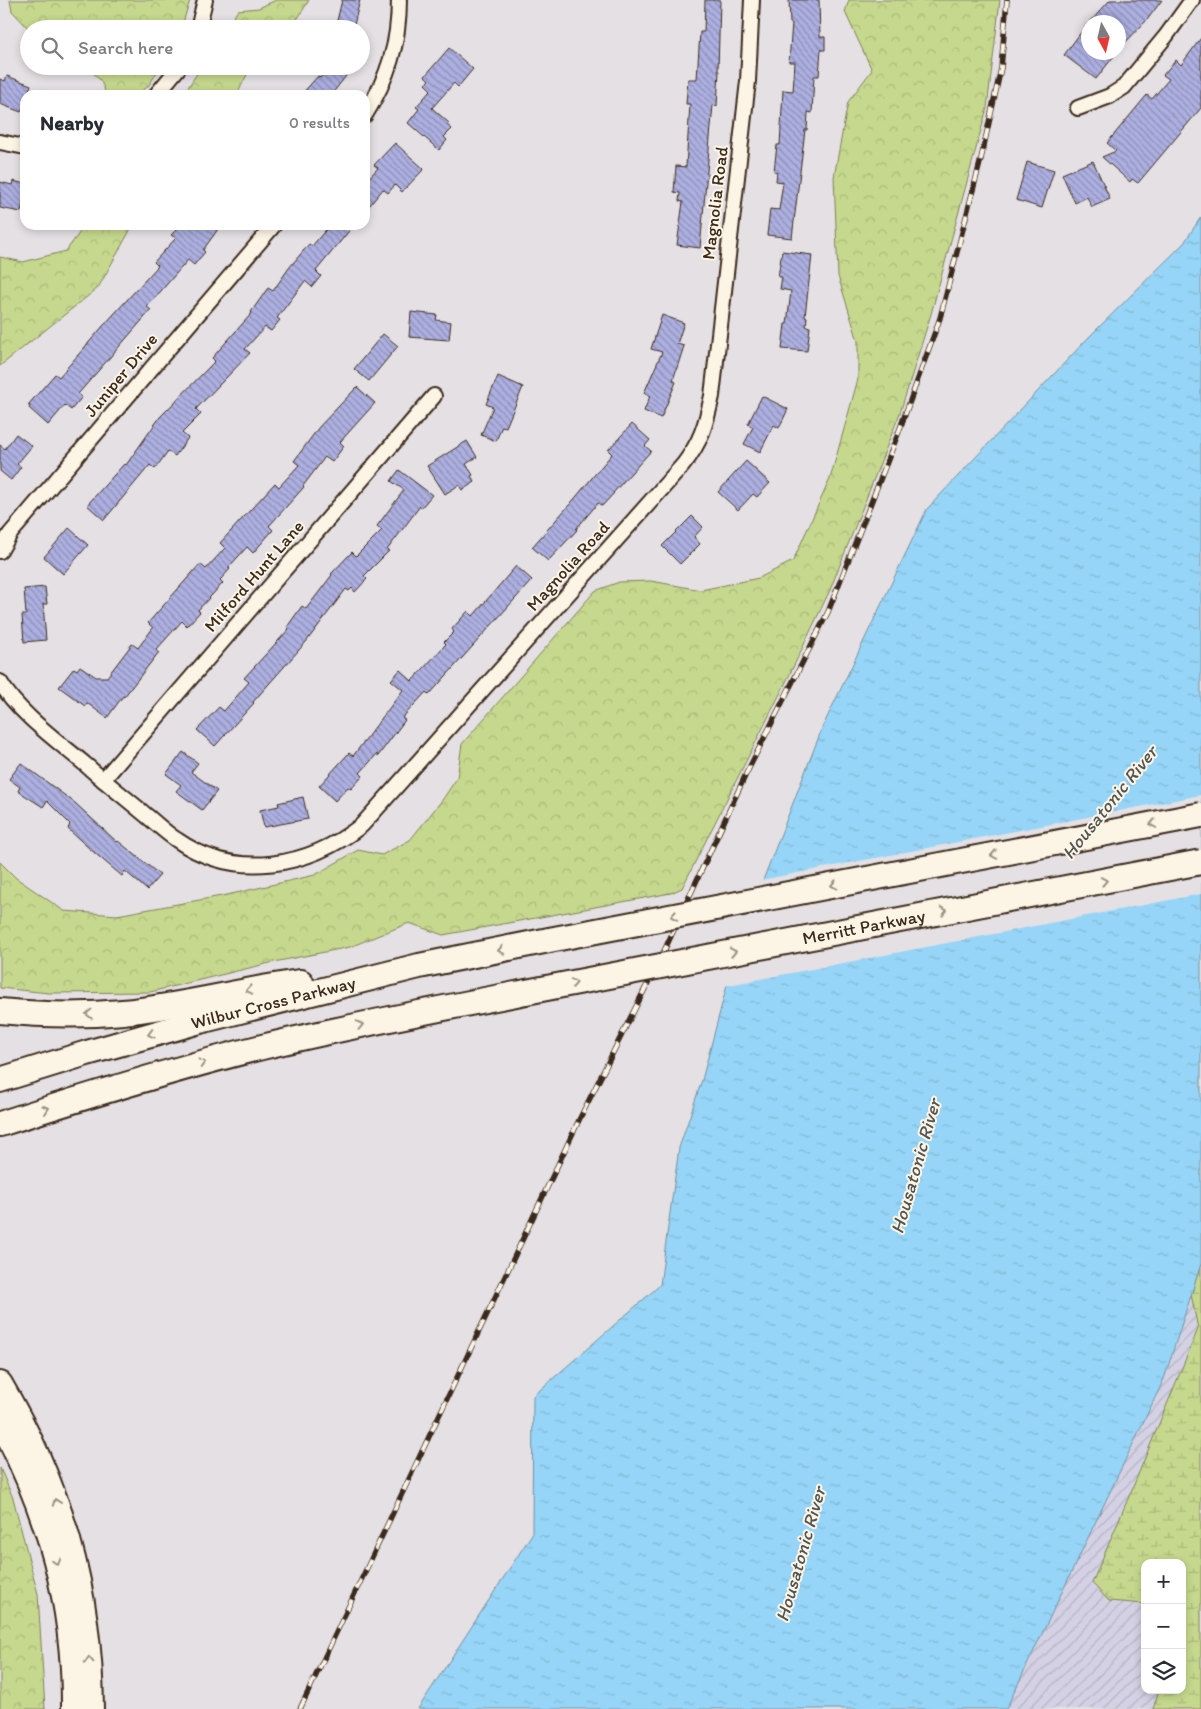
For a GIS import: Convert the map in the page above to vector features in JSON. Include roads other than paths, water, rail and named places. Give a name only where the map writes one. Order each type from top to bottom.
[{"type":"highway","name":"Wilbur Cross Parkway","points":[[0,1080],[142,1036],[419,966],[1201,815]]},
{"type":"highway","name":"Merritt Parkway","points":[[0,1124],[150,1077],[262,1047],[320,1034],[526,992],[1201,862]]},
{"type":"highway","points":[[0,1011],[58,1014],[124,1012],[259,988],[419,966]]},
{"type":"highway","points":[[0,1384],[27,1432],[54,1495],[74,1558],[89,1650],[91,1709]]},
{"type":"highway","points":[[0,1420],[27,1477],[57,1562],[64,1591],[72,1652],[74,1709]]},
{"type":"street","points":[[200,20],[205,0]]},
{"type":"street","points":[[370,106],[391,64],[398,24],[399,0]]},
{"type":"street","name":"Magnolia Road","points":[[103,780],[177,840],[212,858],[231,863],[270,864],[308,857],[329,848],[362,825],[683,465],[703,434],[712,396],[748,81],[752,0]]},
{"type":"street","points":[[1078,108],[1110,96],[1124,86],[1166,36],[1188,1]]},
{"type":"street","points":[[160,90],[173,75]]},
{"type":"street","points":[[0,142],[20,146]]},
{"type":"street","name":"Juniper Drive","points":[[0,551],[17,527],[270,230]]},
{"type":"street","name":"Milford Hunt Lane","points":[[103,780],[434,396]]},
{"type":"street","points":[[0,682],[20,708],[103,780]]},
{"type":"water","name":"Housatonic River","points":[[1201,217],[1201,1264],[1164,1379],[1006,1709],[418,1709],[532,1534],[533,1396],[660,1285],[679,1148],[702,1080],[737,947],[823,726],[927,509],[1087,339],[1184,243]]},
{"type":"railway","points":[[300,1709],[580,1118],[665,949],[746,774],[828,612],[898,434],[940,318],[981,159],[1001,68],[1007,0]]}]
